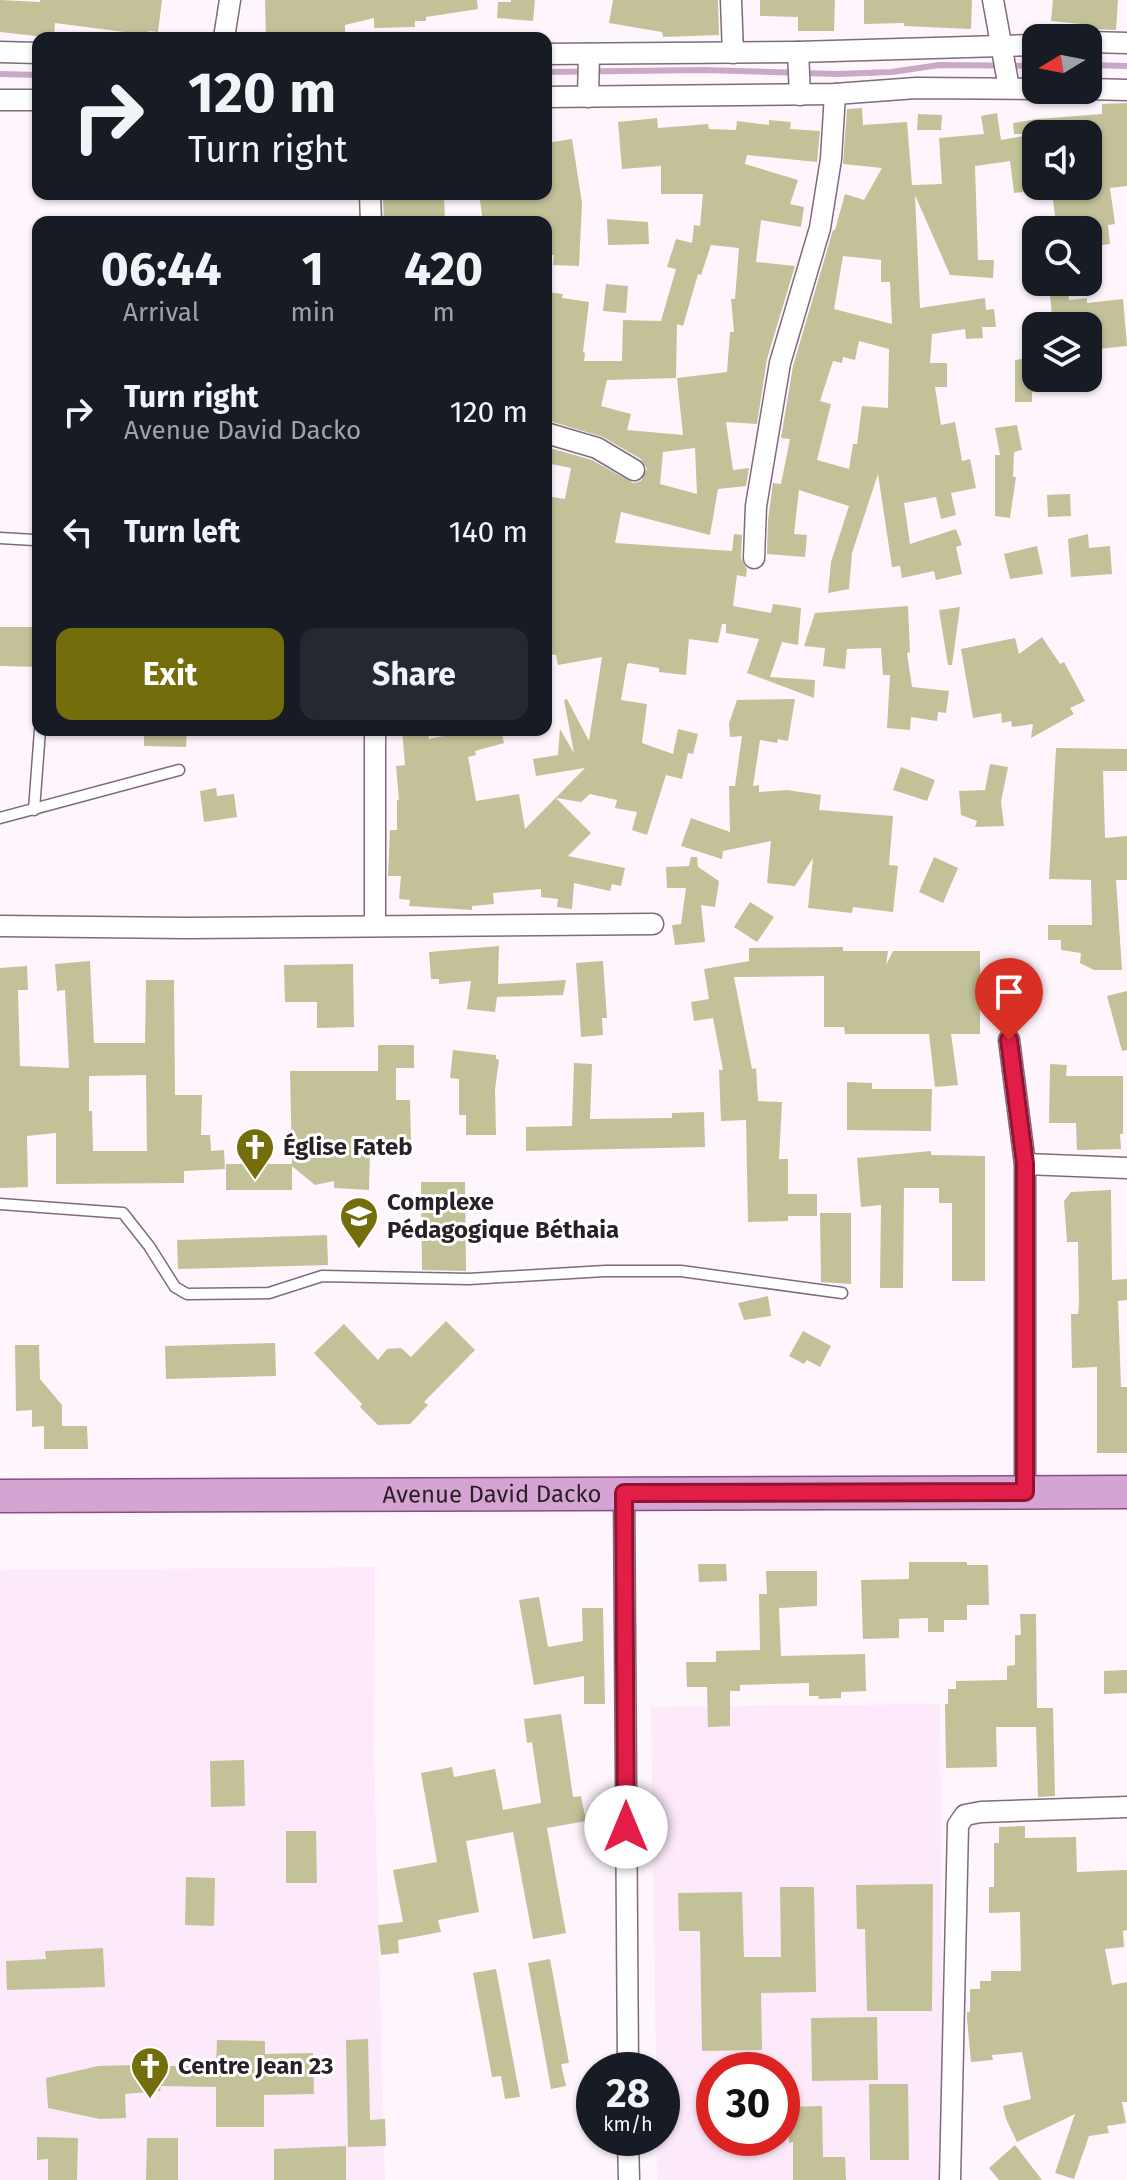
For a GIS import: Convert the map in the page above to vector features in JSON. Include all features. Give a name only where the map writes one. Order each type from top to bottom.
[{"type":"main road","name":"Avenue David Dacko","points":[[0,1496],[1127,1492]]},
{"type":"street","points":[[225,32],[230,0]]},
{"type":"street","points":[[731,0],[733,53]]},
{"type":"street","points":[[993,0],[1009,88]]},
{"type":"street","points":[[1102,42],[1127,43]]},
{"type":"street","points":[[552,54],[1022,46]]},
{"type":"street","points":[[0,52],[32,53]]},
{"type":"street","points":[[798,52],[800,95]]},
{"type":"street","points":[[588,97],[589,54]]},
{"type":"street","points":[[552,97],[800,95],[916,88],[1022,88]]},
{"type":"street","points":[[1102,89],[1127,90]]},
{"type":"street","points":[[754,558],[756,506],[780,363],[820,228],[831,159],[835,94]]},
{"type":"street","points":[[0,100],[32,100]]},
{"type":"street","points":[[552,435],[597,448],[634,470]]},
{"type":"street","points":[[375,736],[375,926]]},
{"type":"street","points":[[0,926],[653,924]]},
{"type":"street","points":[[1009,1040],[1025,1164],[1025,1492]]},
{"type":"street","points":[[1025,1164],[1127,1168]]},
{"type":"street","points":[[624,1493],[628,2052]]},
{"type":"street","points":[[950,2180],[958,1825],[965,1815],[981,1812],[1127,1807]]},
{"type":"street","points":[[628,2156],[629,2180]]},
{"type":"lane","points":[[0,538],[32,540]]},
{"type":"lane","points":[[34,810],[40,736]]},
{"type":"lane","points":[[0,818],[179,770]]},
{"type":"lane","points":[[0,1204],[123,1213],[175,1287],[187,1294],[269,1293],[322,1276],[469,1279],[651,1271],[681,1271],[842,1293]]},
{"type":"shaded area","points":[[375,1567],[374,1754],[385,2180],[0,2180],[0,1570]]},
{"type":"shaded area","points":[[940,1704],[944,2180],[657,2180],[656,2156],[680,2156],[680,2052],[656,2052],[651,1707]]},
{"type":"building","points":[[0,0],[162,0],[158,32],[125,32],[55,23],[54,32],[32,32],[32,36],[0,32]]},
{"type":"building","points":[[265,0],[477,0],[478,9],[426,17],[426,21],[415,21],[415,27],[374,28],[374,18],[345,25],[345,32],[266,32]]},
{"type":"building","points":[[535,0],[533,21],[497,18],[498,2]]},
{"type":"building","points":[[613,0],[718,0],[719,35],[663,37],[662,32],[609,23]]},
{"type":"building","points":[[760,0],[835,0],[834,31],[798,31],[798,17],[760,16]]},
{"type":"building","points":[[864,0],[972,0],[971,29],[904,26],[904,23],[864,24]]},
{"type":"building","points":[[1053,0],[1118,0],[1116,30],[1102,29],[1102,24],[1051,21]]},
{"type":"building","points":[[1127,103],[1127,186],[1110,188],[1115,224],[1108,225],[1110,244],[1102,245],[1102,216],[1055,216],[1053,200],[1102,200],[1102,120],[1031,120],[1102,114],[1102,104]]},
{"type":"building","points":[[862,108],[863,125],[907,122],[912,185],[942,184],[939,138],[984,134],[981,116],[997,113],[1001,140],[1022,136],[1022,192],[1014,193],[1010,161],[975,166],[978,260],[994,260],[993,278],[950,275],[915,195],[920,308],[985,298],[986,310],[994,309],[996,327],[982,327],[983,338],[966,339],[965,329],[932,334],[930,363],[947,363],[947,387],[935,387],[941,425],[955,422],[962,461],[970,459],[976,488],[951,493],[956,515],[941,519],[936,497],[904,503],[910,544],[956,529],[962,545],[956,547],[962,574],[936,580],[934,571],[902,578],[900,566],[892,567],[878,474],[852,553],[849,589],[828,593],[831,562],[849,506],[799,490],[794,534],[807,535],[805,557],[767,554],[768,520],[773,483],[781,484],[790,439],[781,438],[793,366],[833,230],[845,194],[864,200],[882,168],[843,164],[847,109]],"holes":[[[843,256],[881,260],[881,282],[890,282],[892,324],[834,309]],[[859,341],[889,349],[888,408],[862,406],[857,444],[853,444],[849,469],[817,460],[831,404],[820,401],[833,361],[842,363],[843,357],[855,360]]]},
{"type":"building","points":[[918,114],[942,115],[941,130],[917,130]]},
{"type":"building","points":[[657,118],[658,128],[708,124],[709,129],[736,130],[737,121],[769,125],[769,120],[791,122],[790,129],[820,131],[817,162],[747,155],[745,164],[798,180],[790,204],[804,207],[801,227],[761,220],[756,262],[795,266],[767,359],[757,424],[726,422],[733,470],[749,468],[746,486],[718,489],[710,535],[621,512],[615,543],[732,551],[734,534],[742,535],[741,558],[747,569],[746,577],[737,575],[733,606],[771,613],[773,604],[801,608],[798,645],[782,642],[770,677],[815,680],[814,698],[747,673],[759,639],[726,633],[726,624],[722,624],[718,643],[689,639],[686,675],[659,672],[659,668],[629,663],[621,700],[647,704],[642,743],[673,754],[678,729],[698,734],[693,754],[688,753],[682,779],[666,775],[647,835],[632,830],[637,812],[615,808],[617,800],[590,794],[581,802],[556,798],[591,833],[568,856],[625,868],[621,886],[612,884],[610,891],[574,883],[572,909],[557,907],[558,899],[541,897],[541,889],[493,893],[494,904],[472,906],[472,910],[409,906],[410,900],[399,899],[401,876],[388,876],[390,830],[397,830],[399,800],[396,766],[405,765],[403,736],[429,736],[429,739],[443,736],[502,736],[504,743],[475,751],[476,755],[468,757],[476,801],[519,794],[525,829],[585,768],[536,776],[533,759],[558,755],[560,729],[574,753],[564,700],[567,699],[589,741],[602,657],[558,665],[556,655],[552,655],[552,497],[565,499],[571,468],[552,464],[552,449],[592,460],[633,483],[641,481],[647,469],[641,459],[603,437],[552,422],[552,293],[563,294],[562,298],[589,302],[584,361],[622,361],[623,320],[661,321],[676,269],[667,267],[676,239],[692,243],[694,225],[700,226],[703,194],[661,194],[661,166],[622,169],[618,122]],"holes":[[[711,245],[739,248],[735,299],[731,299],[734,332],[730,332],[727,372],[677,378],[683,435],[627,430],[631,414],[601,406],[607,380],[676,378],[677,324],[683,326],[698,274],[701,275]],[[695,448],[697,494],[660,484],[663,452]]]},
{"type":"building","points":[[1022,122],[1022,134],[1014,134],[1013,123]]},
{"type":"building","points":[[572,139],[582,203],[579,266],[553,265],[552,216],[482,216],[480,200],[552,200],[552,142]]},
{"type":"building","points":[[383,200],[444,200],[445,216],[384,216]]},
{"type":"building","points":[[607,219],[648,222],[649,244],[608,245]]},
{"type":"building","points":[[606,284],[628,286],[626,313],[603,311]]},
{"type":"building","points":[[1050,296],[1069,296],[1069,300],[1087,298],[1087,303],[1123,299],[1127,346],[1102,349],[1102,312],[1052,312]]},
{"type":"building","points":[[1022,359],[1022,392],[1032,392],[1032,402],[1015,402],[1015,360]]},
{"type":"building","points":[[1017,425],[1022,450],[1014,452],[1013,477],[1016,477],[1010,518],[995,516],[995,455],[1000,455],[995,428]]},
{"type":"building","points":[[1070,494],[1071,516],[1048,517],[1047,495]]},
{"type":"building","points":[[1088,534],[1089,548],[1110,546],[1112,574],[1071,577],[1068,539]]},
{"type":"building","points":[[1037,546],[1043,574],[1010,579],[1004,554]]},
{"type":"building","points":[[908,606],[910,652],[907,653],[912,687],[949,691],[946,713],[938,712],[937,721],[911,717],[910,730],[887,728],[890,675],[883,675],[881,648],[847,649],[845,669],[823,666],[825,648],[804,646],[815,613]]},
{"type":"building","points":[[960,607],[952,665],[948,665],[939,610]]},
{"type":"building","points":[[0,627],[32,627],[32,667],[0,666]]},
{"type":"building","points":[[1042,637],[1060,664],[1064,662],[1085,701],[1070,708],[1074,714],[1031,738],[1033,724],[1012,727],[1011,721],[1002,723],[1001,713],[973,718],[961,649],[1015,638],[1019,654]]},
{"type":"building","points":[[795,699],[788,741],[760,740],[753,786],[759,785],[759,792],[787,790],[821,795],[819,810],[893,816],[889,865],[898,866],[893,912],[853,907],[852,913],[808,908],[813,858],[795,886],[767,883],[771,841],[723,851],[722,859],[681,846],[691,818],[730,832],[729,786],[735,786],[742,736],[730,737],[729,723],[737,700]]},
{"type":"building","points":[[144,736],[187,736],[186,747],[144,746]]},
{"type":"building","points":[[1056,748],[1127,749],[1127,771],[1103,771],[1105,838],[1127,836],[1127,880],[1116,880],[1122,970],[1094,970],[1080,963],[1081,953],[1061,950],[1061,940],[1048,940],[1048,925],[1092,925],[1091,880],[1049,879]]},
{"type":"building","points":[[990,764],[1008,767],[1001,802],[1004,826],[975,827],[977,821],[961,815],[959,791],[985,790]]},
{"type":"building","points":[[901,767],[935,780],[927,801],[893,790]]},
{"type":"building","points":[[216,788],[217,796],[234,794],[237,817],[204,822],[200,791]]},
{"type":"building","points":[[691,857],[697,857],[698,867],[719,881],[715,907],[701,905],[705,942],[675,945],[672,925],[681,924],[686,888],[667,888],[666,867],[689,866]]},
{"type":"building","points":[[934,857],[958,868],[943,903],[919,892]]},
{"type":"building","points":[[750,902],[774,917],[757,942],[734,927]]},
{"type":"building","points":[[499,946],[498,984],[566,980],[563,995],[497,997],[495,1012],[467,1009],[471,981],[439,984],[439,979],[431,979],[429,952]]},
{"type":"building","points":[[843,947],[843,951],[888,951],[886,965],[893,951],[980,951],[980,1034],[951,1034],[958,1085],[935,1087],[929,1034],[845,1034],[844,1027],[824,1027],[824,976],[734,977],[752,1069],[756,1068],[758,1101],[782,1102],[779,1159],[788,1159],[788,1194],[817,1194],[817,1216],[788,1216],[788,1221],[748,1222],[746,1120],[721,1121],[719,1070],[723,1070],[713,1018],[694,1021],[691,1002],[709,999],[704,969],[749,961],[749,948]]},
{"type":"building","points":[[90,961],[94,1043],[145,1043],[146,980],[174,980],[175,1095],[202,1095],[201,1135],[210,1135],[211,1151],[224,1150],[225,1169],[184,1171],[184,1183],[56,1184],[56,1133],[27,1136],[28,1187],[0,1188],[0,968],[27,966],[28,990],[18,990],[20,1066],[69,1068],[65,990],[57,991],[55,964]],"holes":[[[146,1075],[147,1151],[93,1151],[89,1076]]]},
{"type":"building","points":[[603,961],[607,1018],[602,1018],[603,1035],[581,1037],[576,963]]},
{"type":"building","points":[[353,964],[354,1027],[317,1028],[317,1002],[285,1002],[284,965]]},
{"type":"building","points":[[1127,991],[1127,1050],[1122,1051],[1107,996]]},
{"type":"building","points":[[378,1045],[414,1045],[414,1068],[396,1068],[396,1100],[410,1100],[411,1142],[398,1142],[398,1150],[370,1151],[369,1190],[334,1188],[334,1181],[315,1185],[292,1166],[290,1071],[378,1071]]},
{"type":"building","points":[[453,1050],[496,1055],[499,1060],[495,1089],[496,1135],[466,1135],[466,1115],[459,1115],[459,1079],[450,1078]]},
{"type":"building","points":[[574,1063],[592,1064],[590,1119],[672,1118],[672,1113],[704,1112],[705,1147],[526,1151],[526,1127],[572,1126]]},
{"type":"building","points":[[1050,1064],[1067,1065],[1066,1076],[1123,1076],[1121,1149],[1077,1150],[1076,1123],[1049,1123]]},
{"type":"building","points":[[847,1082],[872,1083],[872,1089],[932,1089],[931,1131],[847,1130]]},
{"type":"building","points":[[931,1151],[931,1155],[985,1156],[985,1281],[952,1281],[952,1203],[939,1203],[939,1188],[904,1188],[903,1288],[880,1288],[881,1205],[861,1207],[857,1158]]},
{"type":"building","points":[[226,1164],[292,1164],[292,1190],[226,1190]]},
{"type":"building","points":[[421,1182],[465,1182],[466,1271],[422,1270]]},
{"type":"building","points":[[1111,1190],[1112,1280],[1127,1279],[1127,1300],[1118,1301],[1121,1387],[1127,1387],[1127,1453],[1097,1453],[1097,1367],[1072,1368],[1071,1314],[1078,1314],[1079,1304],[1078,1242],[1067,1242],[1064,1201],[1071,1192]]},
{"type":"building","points":[[820,1213],[851,1213],[851,1284],[821,1282]]},
{"type":"building","points":[[327,1235],[328,1265],[178,1269],[177,1240]]},
{"type":"building","points":[[768,1296],[771,1316],[744,1320],[738,1303]]},
{"type":"building","points":[[446,1321],[475,1350],[424,1402],[428,1405],[410,1424],[378,1425],[314,1353],[344,1324],[378,1360],[387,1349],[401,1348],[411,1357]]},
{"type":"building","points":[[803,1331],[831,1346],[820,1367],[807,1360],[804,1364],[789,1356]]},
{"type":"building","points":[[275,1343],[276,1376],[166,1379],[165,1346]]},
{"type":"building","points":[[15,1345],[39,1345],[40,1379],[62,1405],[62,1426],[87,1426],[88,1449],[44,1449],[44,1426],[32,1427],[32,1410],[16,1411]]},
{"type":"building","points":[[909,1562],[988,1565],[989,1605],[967,1605],[967,1620],[944,1620],[944,1632],[928,1632],[928,1618],[899,1619],[899,1638],[863,1639],[861,1580],[909,1579]]},
{"type":"building","points":[[698,1564],[726,1564],[727,1581],[699,1582]]},
{"type":"building","points":[[766,1571],[817,1571],[817,1606],[779,1608],[781,1656],[865,1654],[866,1691],[841,1692],[841,1698],[818,1699],[819,1696],[809,1696],[809,1683],[740,1685],[740,1691],[730,1691],[730,1726],[708,1727],[707,1687],[687,1687],[686,1662],[716,1662],[716,1651],[760,1650],[759,1594],[767,1594]]},
{"type":"building","points":[[539,1597],[548,1647],[583,1641],[582,1608],[603,1608],[605,1704],[584,1704],[584,1676],[534,1685],[519,1600]]},
{"type":"building","points":[[1020,1614],[1036,1614],[1037,1708],[1053,1708],[1055,1796],[1038,1797],[1036,1727],[996,1727],[997,1767],[946,1768],[945,1704],[948,1704],[948,1689],[956,1689],[956,1681],[1007,1680],[1007,1666],[1015,1665],[1015,1635],[1021,1635]]},
{"type":"building","points":[[1127,1670],[1127,1693],[1104,1694],[1104,1671]]},
{"type":"building","points":[[561,1714],[573,1797],[581,1796],[586,1821],[547,1828],[566,1933],[533,1939],[513,1832],[466,1841],[479,1912],[438,1920],[441,1932],[398,1940],[399,1953],[381,1955],[378,1925],[403,1922],[393,1870],[437,1862],[421,1773],[452,1767],[454,1777],[495,1769],[503,1810],[541,1803],[532,1742],[527,1743],[524,1719]]},
{"type":"building","points":[[244,1760],[245,1806],[211,1807],[210,1761]]},
{"type":"building","points":[[1025,1826],[1025,1838],[1076,1837],[1077,1872],[1127,1870],[1124,1947],[1105,1949],[1112,1985],[1127,1982],[1127,2102],[1122,2102],[1126,2123],[1107,2126],[1109,2133],[1089,2136],[1074,2179],[1055,2173],[1075,2114],[1017,2142],[1006,2119],[1003,2106],[1031,2099],[1022,2052],[992,2055],[993,2060],[971,2062],[967,2019],[970,1989],[980,1989],[980,1981],[991,1981],[991,1971],[1021,1971],[1020,1912],[989,1913],[989,1887],[994,1887],[994,1843],[999,1843],[999,1827]]},
{"type":"building","points":[[286,1831],[316,1831],[317,1883],[286,1883]]},
{"type":"building","points":[[186,1877],[215,1878],[214,1926],[185,1925]]},
{"type":"building","points":[[933,1884],[932,2011],[867,2011],[865,1929],[857,1929],[856,1885]]},
{"type":"building","points":[[780,1887],[814,1887],[816,1992],[761,1993],[762,2050],[702,2051],[700,1931],[679,1931],[678,1893],[742,1892],[744,1957],[781,1957]]},
{"type":"building","points":[[103,1948],[105,1987],[7,1990],[6,1961],[46,1959],[45,1951]]},
{"type":"building","points":[[550,1959],[569,2063],[561,2064],[566,2086],[551,2089],[528,1963]]},
{"type":"building","points":[[496,1969],[520,2097],[505,2099],[501,2076],[492,2077],[473,1973]]},
{"type":"building","points":[[877,2017],[878,2080],[812,2081],[811,2018]]},
{"type":"building","points":[[368,2039],[370,2120],[385,2119],[386,2146],[348,2147],[346,2040]]},
{"type":"building","points":[[217,2040],[265,2041],[265,2054],[313,2053],[314,2094],[264,2095],[264,2127],[216,2127],[216,2087],[161,2086],[160,2091],[125,2094],[126,2118],[100,2119],[48,2108],[46,2078],[98,2066],[133,2065],[138,2057],[157,2054],[163,2066],[216,2066]]},
{"type":"building","points":[[869,2084],[908,2084],[909,2160],[870,2160]]},
{"type":"building","points":[[822,2106],[823,2157],[845,2157],[846,2180],[793,2180],[793,2156],[800,2156],[800,2107]]},
{"type":"building","points":[[37,2137],[78,2138],[77,2180],[48,2180],[48,2159],[37,2160]]},
{"type":"building","points":[[147,2138],[178,2138],[178,2180],[146,2180]]},
{"type":"building","points":[[1015,2145],[1042,2180],[999,2180],[989,2168]]},
{"type":"building","points":[[346,2146],[346,2180],[274,2180],[274,2149]]},
{"type":"waterway","points":[[552,72],[704,70],[837,74],[892,72],[939,65],[1022,66]]},
{"type":"waterway","points":[[1102,65],[1127,66]]},
{"type":"waterway","points":[[0,74],[32,75]]},
{"type":"place","name":"Église Fateb","points":[[255,1181]]},
{"type":"place","name":"Complexe Pédagogique Béthaia","points":[[359,1250]]},
{"type":"place","name":"Centre Jean 23","points":[[150,2100]]},
{"type":"route","points":[[626,1827],[624,1493],[1025,1492],[1025,1164],[1009,1040]]}]
